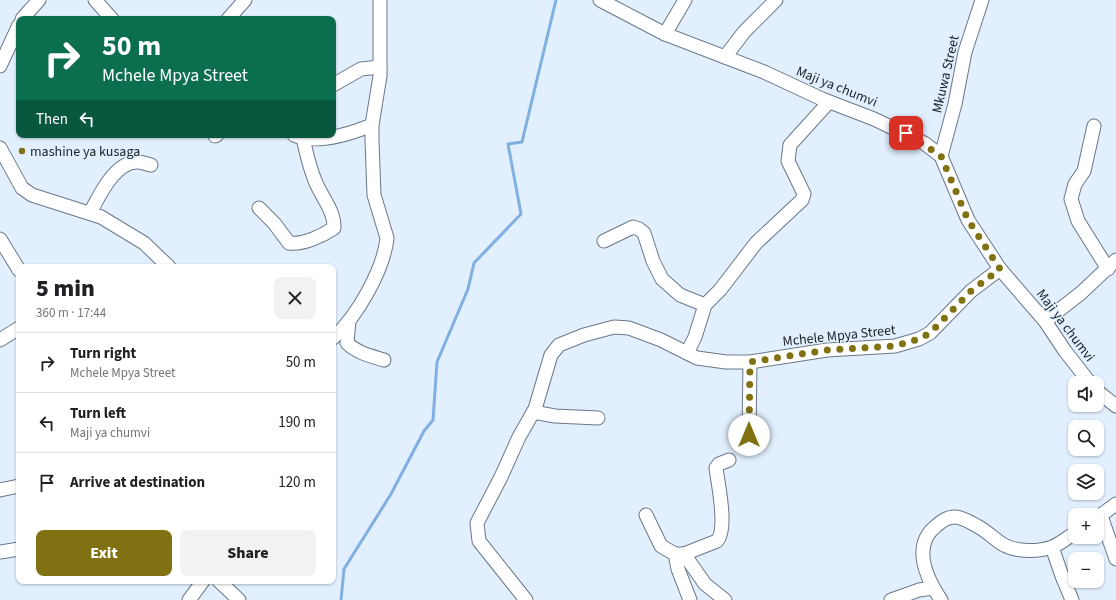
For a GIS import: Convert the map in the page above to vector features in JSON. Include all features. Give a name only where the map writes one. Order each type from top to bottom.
[{"type":"street","points":[[25,16],[39,0]]},
{"type":"street","points":[[95,0],[109,16]]},
{"type":"street","points":[[231,16],[245,0]]},
{"type":"street","points":[[336,335],[349,321],[371,283],[387,243],[385,229],[374,195],[372,125],[379,90],[380,0]]},
{"type":"street","name":"Maji ya chumvi","points":[[600,0],[665,34],[764,72],[791,86],[829,102],[874,118],[906,133],[941,156],[968,220],[1000,269],[1045,321],[1065,351],[1085,376]]},
{"type":"street","points":[[665,34],[685,0]]},
{"type":"street","points":[[725,57],[744,32],[776,0]]},
{"type":"street","name":"Mkuwa Street","points":[[941,156],[955,104],[965,52],[982,0]]},
{"type":"street","points":[[0,66],[16,31]]},
{"type":"street","points":[[336,83],[361,69],[380,67]]},
{"type":"street","points":[[687,354],[695,337],[705,305],[720,290],[756,243],[802,200],[804,194],[788,161],[790,145],[829,102]]},
{"type":"street","points":[[336,135],[372,125]]},
{"type":"street","points":[[1045,321],[1081,293],[1112,264],[1078,221],[1071,199],[1075,184],[1084,171],[1094,126]]},
{"type":"street","points":[[259,208],[274,223],[289,243],[295,244],[320,236],[334,228],[332,217],[314,180],[299,138]]},
{"type":"street","points":[[0,148],[22,188],[32,195],[101,217],[144,243],[166,264]]},
{"type":"street","points":[[90,213],[111,178],[122,168],[137,162],[151,165]]},
{"type":"street","points":[[604,241],[633,227],[639,229],[644,233],[653,260],[662,279],[680,295],[705,305]]},
{"type":"street","points":[[0,239],[16,264]]},
{"type":"street","name":"Mchele Mpya Street","points":[[533,412],[551,355],[559,345],[584,335],[614,327],[629,328],[657,338],[687,354],[709,361],[750,362],[827,350],[895,346],[919,339],[930,333],[971,291],[1000,269]]},
{"type":"street","points":[[349,321],[347,343],[352,348],[362,353],[384,360]]},
{"type":"street","points":[[0,340],[16,330]]},
{"type":"street","points":[[749,435],[750,362]]},
{"type":"street","points":[[1104,397],[1116,406]]},
{"type":"street","points":[[526,600],[479,541],[477,523],[501,477],[519,437],[533,412],[555,416],[598,418]]},
{"type":"street","points":[[679,554],[717,541],[720,538],[722,518],[716,468],[719,464],[729,460]]},
{"type":"street","points":[[0,490],[16,487]]},
{"type":"street","points":[[1104,513],[1116,504]]},
{"type":"street","points":[[646,515],[659,542],[679,554],[705,584],[725,600]]},
{"type":"street","points":[[941,600],[933,588],[923,566],[924,546],[927,536],[932,529],[945,519],[955,517],[966,520],[980,527],[1005,546],[1019,550],[1030,551],[1052,547],[1068,537]]},
{"type":"street","points":[[1104,529],[1116,559]]},
{"type":"street","points":[[1052,547],[1072,600]]},
{"type":"street","points":[[0,552],[16,549]]},
{"type":"street","points":[[679,554],[678,569],[690,600]]},
{"type":"street","points":[[189,600],[201,584]]},
{"type":"street","points":[[222,584],[239,600]]},
{"type":"street","points":[[891,600],[919,590],[933,588]]},
{"type":"waterway","points":[[341,600],[344,569],[391,494],[424,431],[433,420],[437,362],[468,289],[474,263],[521,214],[508,144],[522,142],[556,0]]},
{"type":"place","name":"mashine ya kusaga","points":[[22,151]]},
{"type":"route","points":[[749,435],[750,362],[814,351],[895,346],[919,339],[930,333],[971,291],[1000,269],[968,220],[941,156],[924,143],[906,133]]}]
